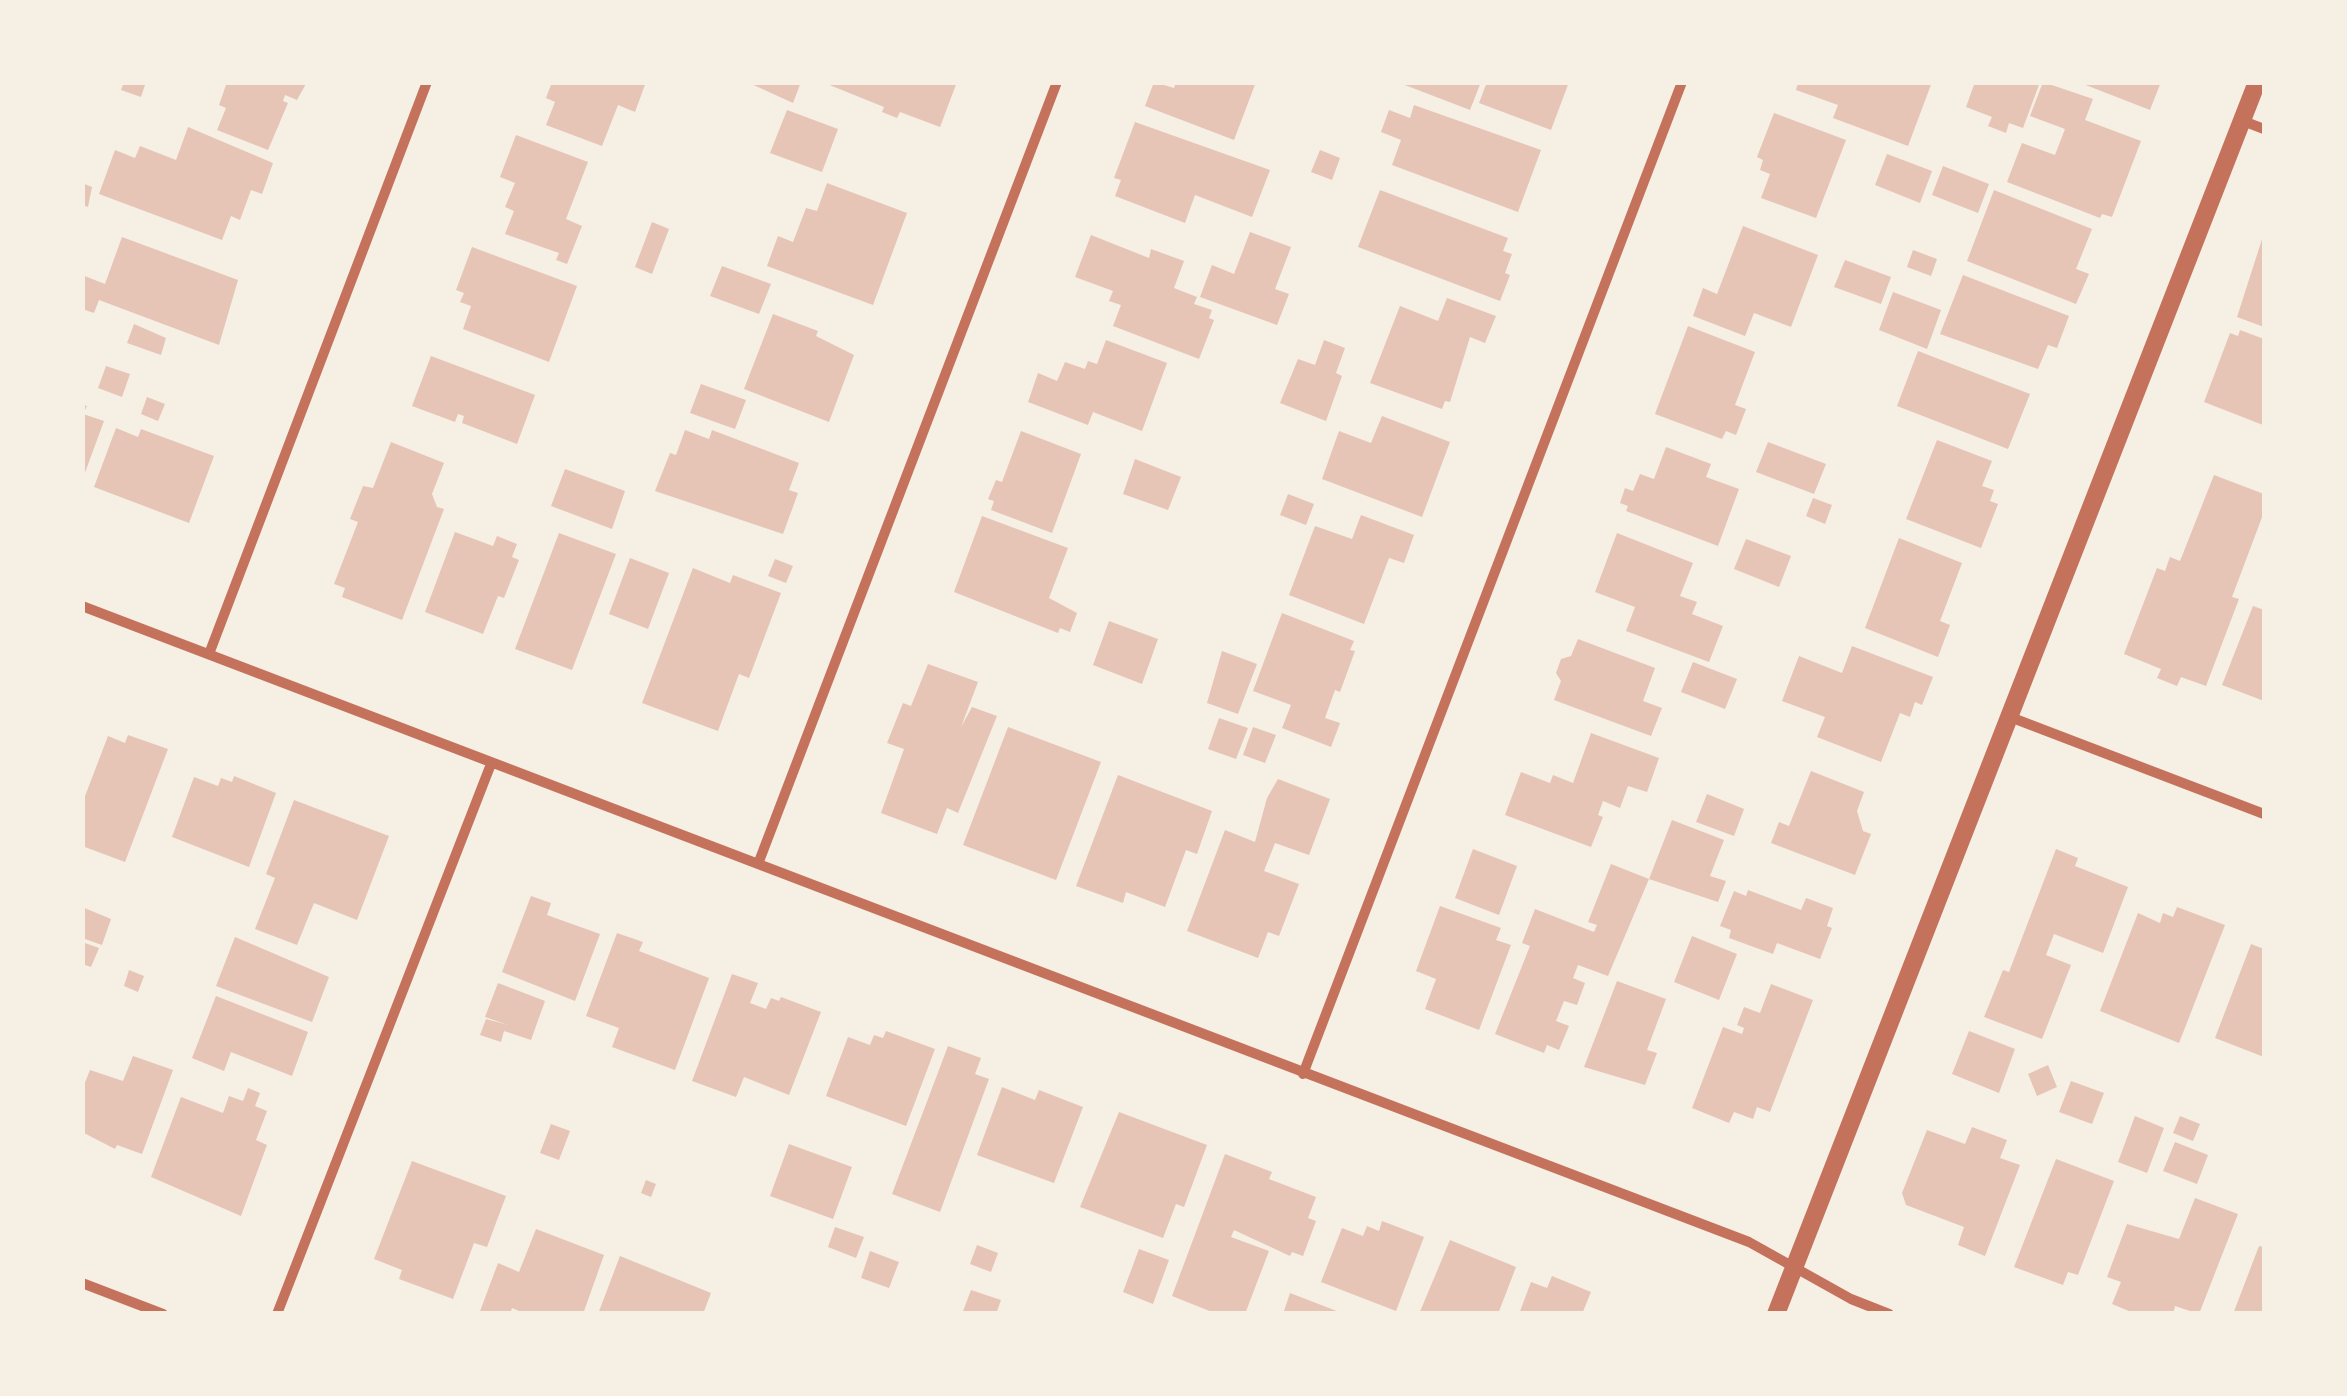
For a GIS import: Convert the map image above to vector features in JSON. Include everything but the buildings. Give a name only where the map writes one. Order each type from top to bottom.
[{"type":"street","points":[[209,654],[427,82]]},
{"type":"street","points":[[758,864],[1056,82]]},
{"type":"street","points":[[1303,1074],[1682,82]]},
{"type":"street","points":[[1776,1314],[2258,82]]},
{"type":"street","points":[[2243,120],[2264,129]]},
{"type":"street","points":[[82,606],[1749,1242],[1851,1299],[1889,1314]]},
{"type":"street","points":[[2010,717],[2264,814]]},
{"type":"street","points":[[276,1314],[491,764]]},
{"type":"street","points":[[82,1283],[163,1314]]}]
